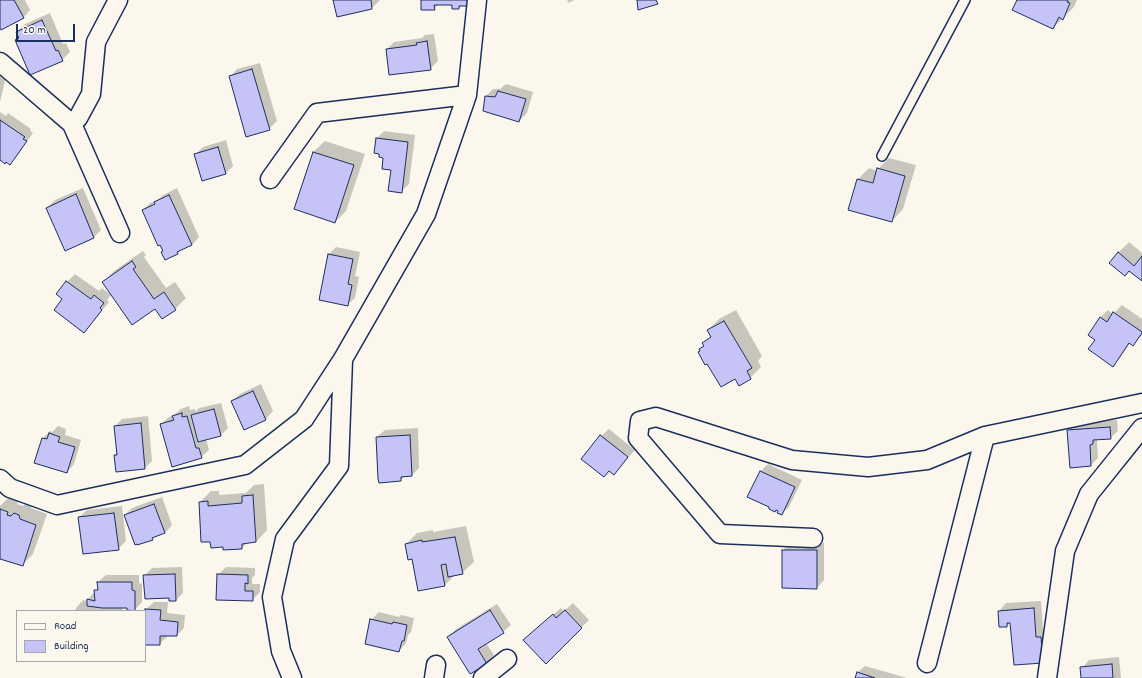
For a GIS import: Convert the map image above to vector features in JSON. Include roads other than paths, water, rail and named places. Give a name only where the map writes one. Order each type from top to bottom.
[{"type":"street","points":[[72,124],[78,118],[91,94],[96,42],[118,0]]},
{"type":"street","points":[[0,479],[10,488],[56,505],[245,465],[304,419],[343,359],[426,214],[467,95],[477,0]]},
{"type":"street","points":[[0,62],[72,124],[120,233]]},
{"type":"street","points":[[270,179],[317,113],[467,95]]},
{"type":"street","points":[[292,678],[281,651],[272,596],[285,539],[339,466],[343,359]]},
{"type":"street","points":[[813,538],[720,534],[638,438],[640,421],[656,417],[792,460],[868,468],[927,460],[984,436],[1142,403]]},
{"type":"street","points":[[1047,678],[1065,550],[1089,494],[1142,428]]},
{"type":"street","points":[[927,663],[984,436]]},
{"type":"street","points":[[483,678],[507,659]]},
{"type":"lane","points":[[882,156],[965,0]]}]
